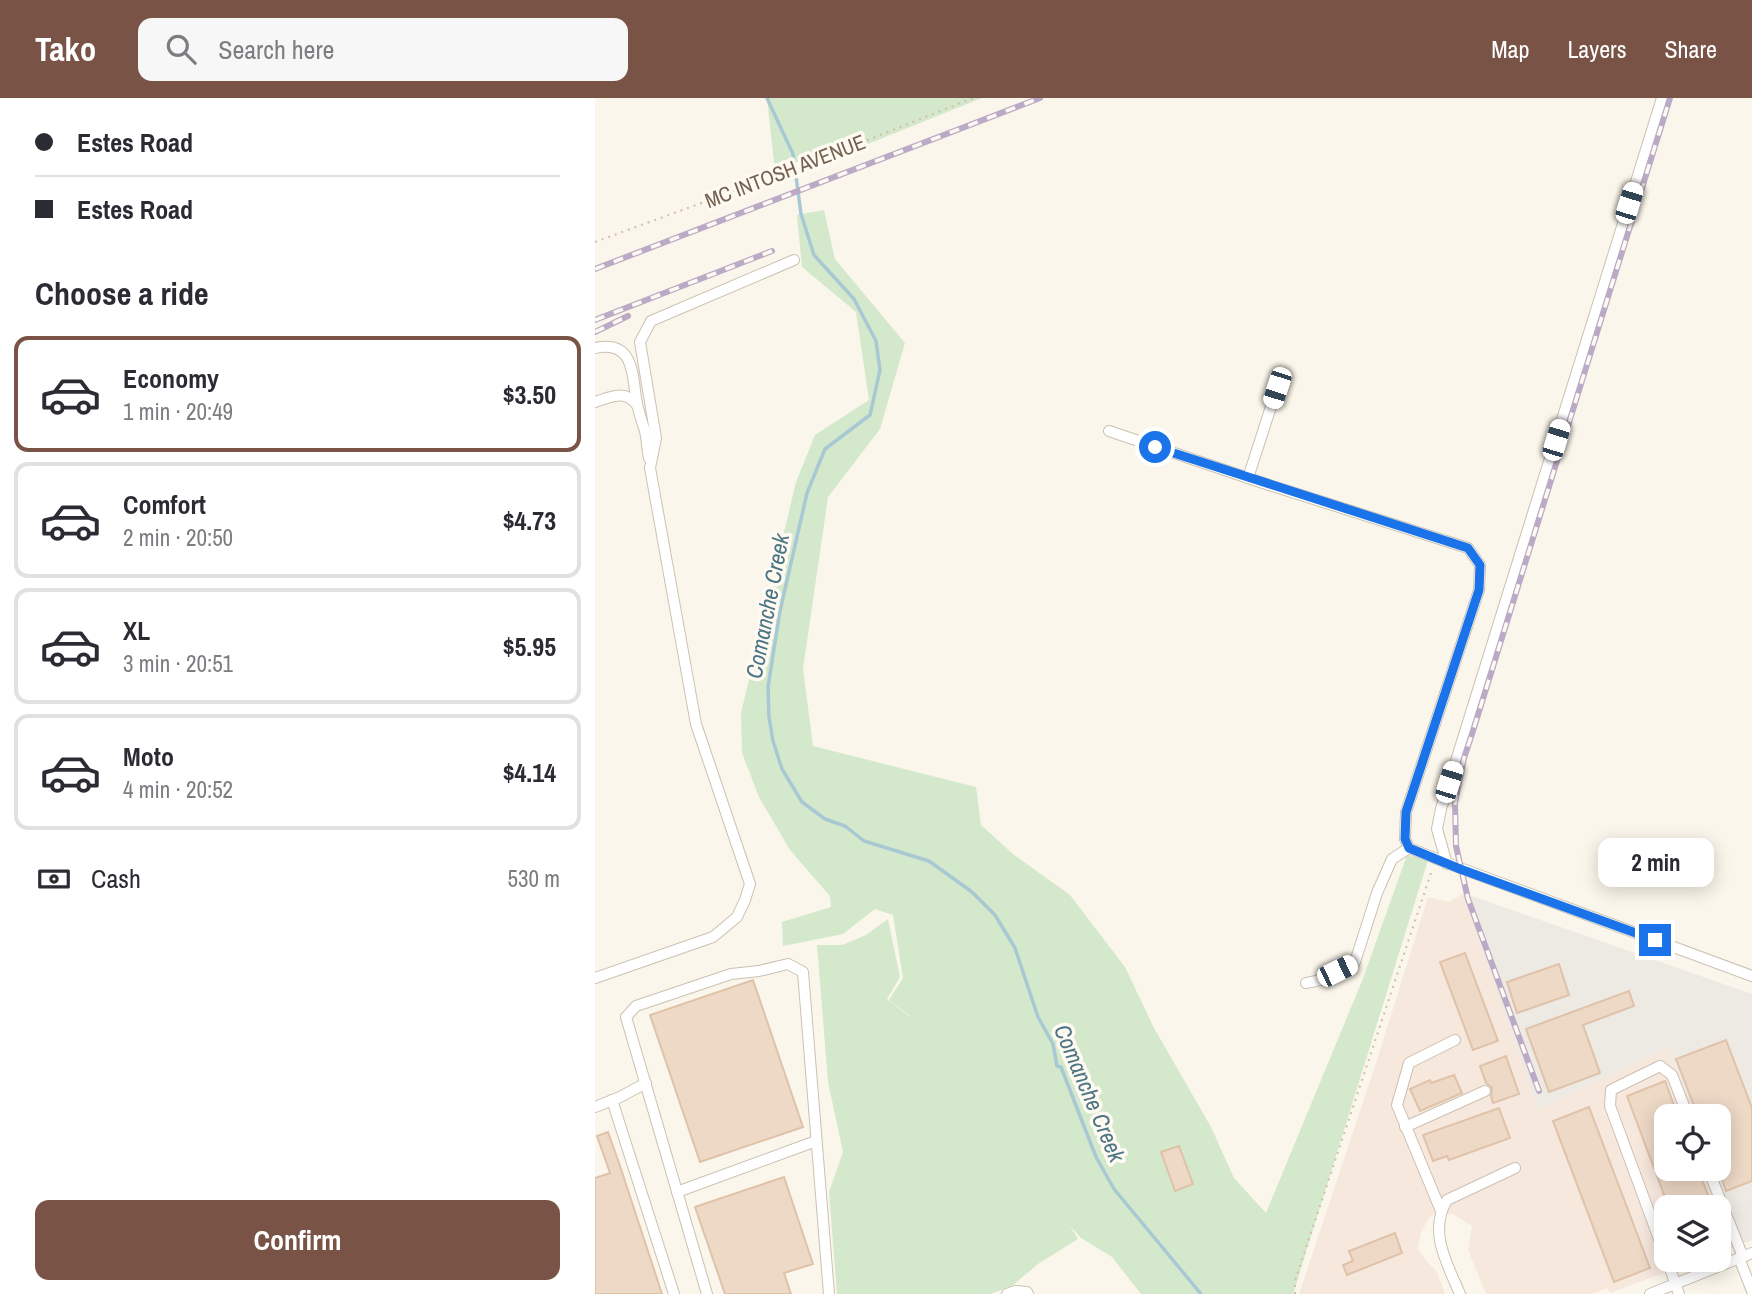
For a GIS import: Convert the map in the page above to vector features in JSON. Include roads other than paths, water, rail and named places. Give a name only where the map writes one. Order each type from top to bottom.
[{"type":"street","points":[[1447,864],[1437,829],[1441,809],[1662,98]]},
{"type":"street","name":"MC INTOSH AVENUE","points":[[778,175],[806,164]]},
{"type":"street","points":[[650,468],[656,438],[640,342],[651,321],[794,260]]},
{"type":"street","points":[[595,348],[605,346],[618,349],[633,369],[637,405],[645,433],[696,724],[750,884],[737,917],[713,937],[595,978]]},
{"type":"street","points":[[1248,478],[1277,388]]},
{"type":"street","points":[[595,402],[624,395],[632,398],[637,405]]},
{"type":"street","points":[[1108,431],[1468,548],[1480,565],[1479,590],[1406,812],[1405,839],[1409,848],[1752,976]]},
{"type":"street","points":[[1306,983],[1321,982],[1355,962],[1377,893],[1392,859],[1409,848]]},
{"type":"street","points":[[707,1294],[626,1017],[636,1006],[731,974],[788,964],[803,972],[829,1294]]},
{"type":"street","points":[[1441,1211],[1397,1105],[1409,1063],[1455,1040]]},
{"type":"street","points":[[1654,1226],[1610,1106],[1611,1090],[1660,1066],[1672,1076],[1683,1104]]},
{"type":"street","points":[[595,1107],[646,1083]]},
{"type":"street","points":[[1405,1126],[1485,1091]]},
{"type":"street","points":[[612,1100],[674,1294]]},
{"type":"street","points":[[677,1192],[816,1141]]},
{"type":"street","points":[[1460,1294],[1439,1242],[1441,1211],[1447,1200],[1515,1168]]},
{"type":"street","points":[[1713,1181],[1745,1256],[1752,1291]]},
{"type":"street","points":[[1650,1294],[1677,1289],[1745,1256]]},
{"type":"street","points":[[1671,1272],[1677,1289]]},
{"type":"street","points":[[1007,1294],[1015,1291],[1028,1294]]},
{"type":"waterway","name":"Comanche Creek","points":[[767,98],[793,154],[801,214],[814,255],[854,299],[876,341],[880,370],[870,415],[825,449],[807,493],[780,611],[768,687],[773,741],[782,769],[802,802],[825,819],[845,826],[864,841],[929,861],[972,892],[995,915],[1015,948],[1038,1017],[1053,1044],[1057,1066],[1061,1067],[1096,1157],[1114,1189],[1201,1294]]},
{"type":"railway","points":[[595,269],[1040,98]]},
{"type":"railway","points":[[1539,1091],[1468,899],[1456,846],[1455,803],[1464,758],[1670,98]]},
{"type":"railway","points":[[595,320],[772,251]]},
{"type":"railway","points":[[595,332],[628,316]]}]
